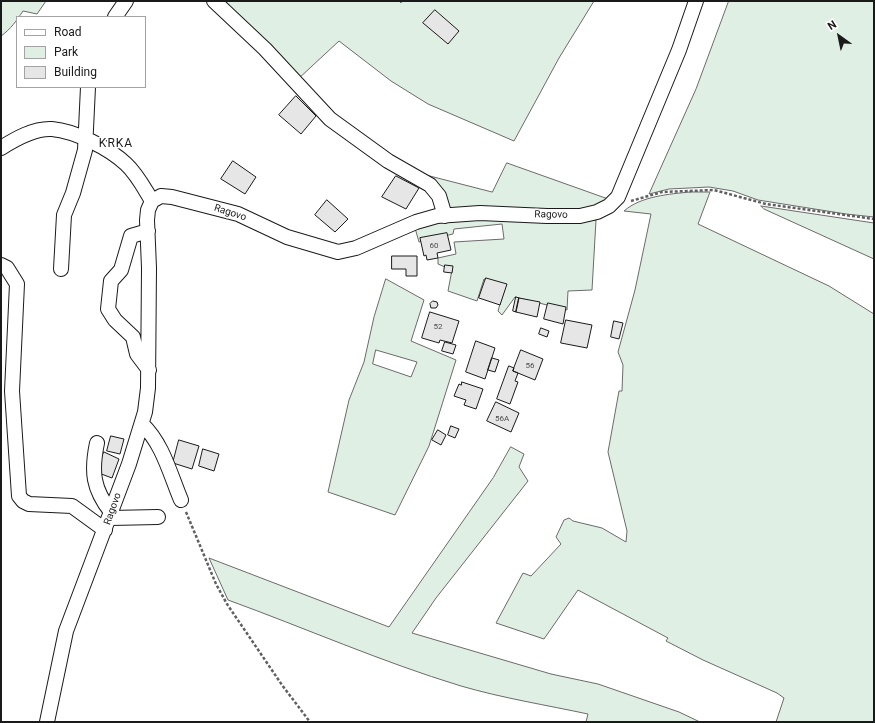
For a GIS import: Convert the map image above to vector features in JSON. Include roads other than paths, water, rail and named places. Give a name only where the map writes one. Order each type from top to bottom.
[{"type":"street","points":[[116,16],[126,1]]},
{"type":"street","points":[[214,1],[223,12],[265,49],[330,120],[388,161],[419,177],[430,185],[439,196],[445,216]]},
{"type":"street","name":"Ragovo","points":[[47,722],[66,631],[109,520],[142,424],[148,388],[148,210],[152,201],[161,196],[172,197],[238,214],[287,237],[338,252],[356,248],[416,222],[437,216],[480,213],[580,216],[597,212],[609,206],[618,197],[679,50],[696,1]]},
{"type":"street","points":[[61,269],[64,216],[80,168],[87,139],[88,88]]},
{"type":"street","points":[[1,148],[26,134],[51,129],[87,139],[115,155],[126,164],[139,179],[152,201]]},
{"type":"street","points":[[148,231],[131,236],[121,270],[111,281],[108,309],[115,320],[133,337],[137,354],[148,370]]},
{"type":"street","points":[[1,266],[6,268],[17,284],[12,391],[19,496],[23,501],[29,504],[72,506],[109,520],[158,517]]},
{"type":"street","points":[[142,424],[150,432],[161,450],[181,500]]},
{"type":"street","points":[[97,444],[93,463],[93,474],[109,520]]},
{"type":"district","name":"KRKA","points":[[116,144]]}]
